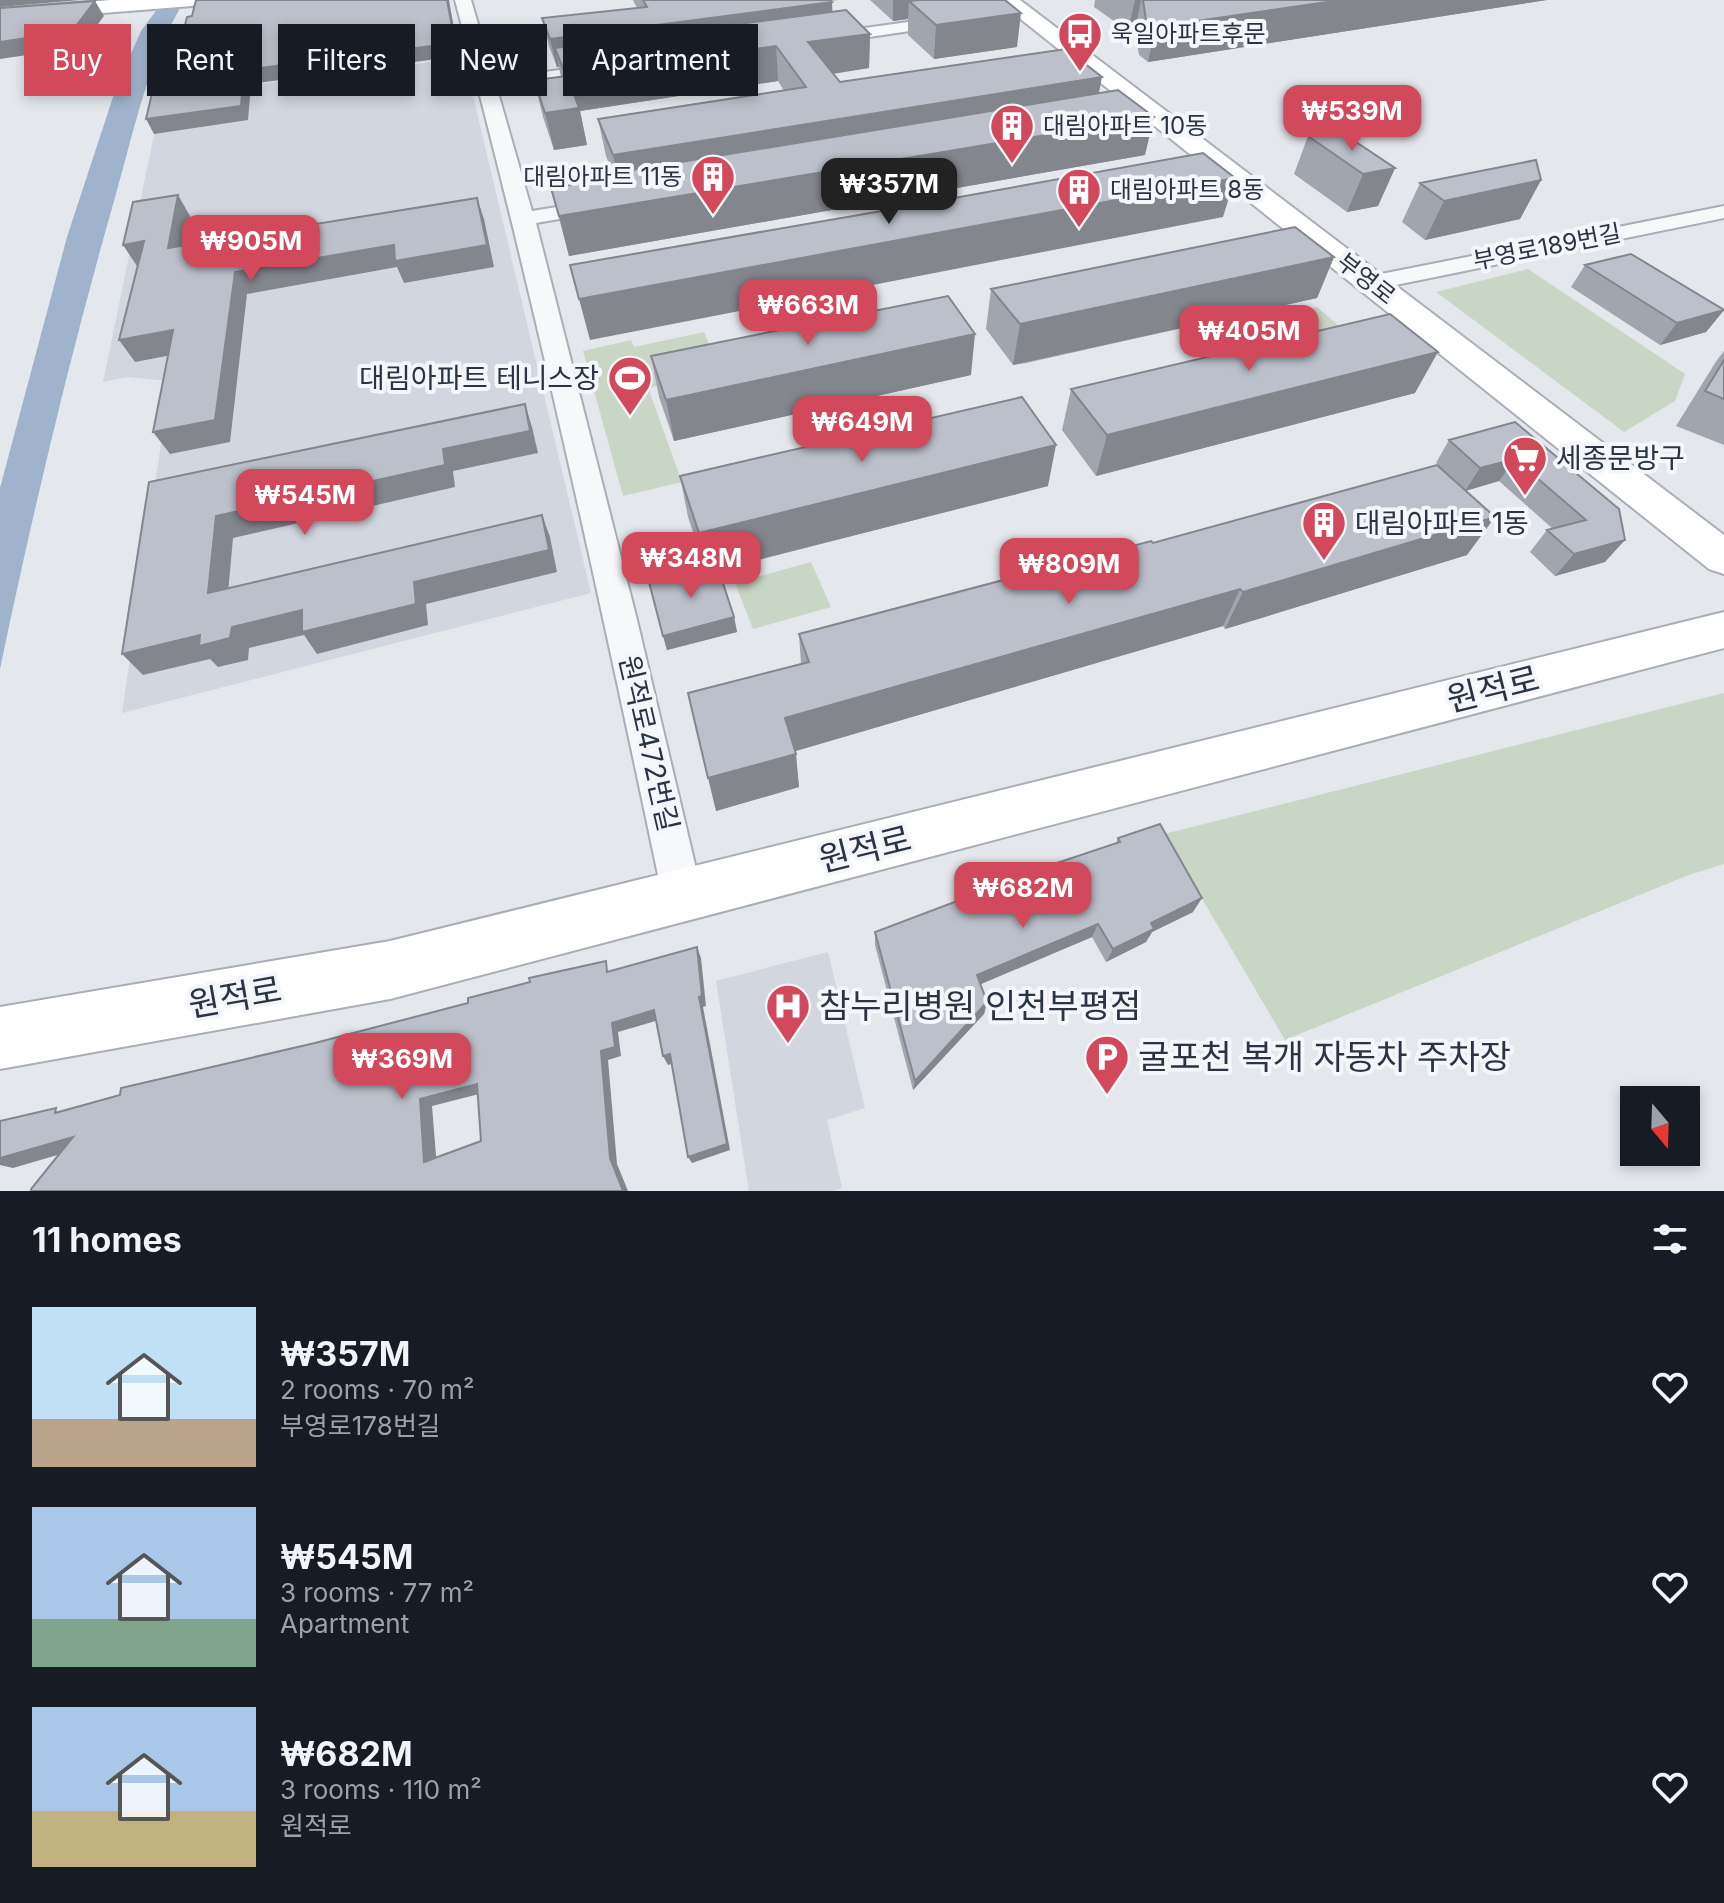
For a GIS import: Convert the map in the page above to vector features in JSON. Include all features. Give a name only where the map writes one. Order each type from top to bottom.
[{"type":"main road","points":[[0,15],[192,0]]},
{"type":"main road","name":"부영로","points":[[999,11],[1151,112],[1724,558]]},
{"type":"main road","name":"원적로","points":[[0,1038],[390,970],[1724,630]]},
{"type":"street","name":"원적로472번길","points":[[463,0],[470,24]]},
{"type":"street","points":[[818,40],[999,11]]},
{"type":"street","name":"원적로472번길","points":[[491,96],[524,219],[621,620],[682,894]]},
{"type":"street","points":[[1120,117],[1151,112]]},
{"type":"street","points":[[524,219],[618,203]]},
{"type":"street","name":"부영로189번길","points":[[1371,283],[1724,212]]},
{"type":"shaded area","points":[[431,62],[431,96],[473,96],[591,593],[122,713],[170,381],[127,377],[103,382],[162,96],[262,96],[262,83],[278,81],[278,96],[415,96],[415,64]]},
{"type":"shaded area","name":"참누리병원 인천부평점","points":[[828,952],[865,1108],[827,1120],[842,1188],[832,1191],[749,1191],[716,981]]},
{"type":"green space","points":[[1528,269],[1685,374],[1675,401],[1624,432],[1436,292]]},
{"type":"green space","points":[[1317,307],[1364,348],[1303,363],[1258,321]]},
{"type":"green space","name":"대림아파트 테니스장","points":[[704,332],[721,372],[648,388],[682,482],[623,496],[583,351],[631,340],[634,347]]},
{"type":"green space","points":[[811,562],[831,607],[753,629],[735,583]]},
{"type":"green space","points":[[1724,693],[1724,864],[1686,876],[1285,1040],[1164,834]]},
{"type":"water","points":[[164,0],[185,0],[172,24],[147,24],[147,85],[67,375],[0,669],[0,488],[67,237],[113,96],[131,96],[131,54],[141,31]]},
{"type":"building","points":[[196,0],[447,0],[451,24],[431,24],[431,46],[415,48],[415,24],[278,24],[278,66],[262,68],[262,24],[185,24],[187,17],[192,16]]},
{"type":"building","points":[[643,0],[832,2],[664,24],[563,24],[563,37],[550,39],[547,24],[542,18],[647,7]]},
{"type":"building","points":[[1005,0],[1021,13],[936,25],[909,1]]},
{"type":"building","points":[[1143,0],[1341,0],[1156,27],[1146,20]]},
{"type":"building","points":[[95,1],[77,24],[24,24],[24,38],[0,42],[0,8]]},
{"type":"building","points":[[846,10],[870,34],[808,42],[840,82],[1066,49],[1102,77],[613,155],[598,119],[806,87],[776,46],[758,49],[758,24],[739,24]]},
{"type":"building","points":[[563,47],[563,68],[555,48]]},
{"type":"building","points":[[563,76],[563,96],[574,96],[579,108],[545,113],[539,96],[547,96],[547,78]]},
{"type":"building","points":[[1118,90],[1154,117],[559,216],[551,188],[623,177],[620,172]]},
{"type":"building","points":[[151,96],[242,96],[241,106],[146,119]]},
{"type":"building","points":[[1341,132],[1395,168],[1363,174],[1308,136]]},
{"type":"building","points":[[1203,153],[1235,178],[579,299],[570,265],[893,209]]},
{"type":"building","points":[[1536,160],[1541,180],[1444,201],[1420,183]]},
{"type":"building","points":[[178,195],[168,248],[477,198],[487,245],[395,261],[394,245],[235,272],[215,420],[153,432],[173,330],[119,340],[144,241],[123,245],[133,202]]},
{"type":"building","points":[[1295,227],[1334,257],[1020,324],[991,289]]},
{"type":"building","points":[[1631,254],[1724,310],[1677,323],[1585,265]]},
{"type":"building","points":[[948,296],[975,334],[666,400],[651,356]]},
{"type":"building","points":[[1390,314],[1438,352],[1107,435],[1071,389]]},
{"type":"building","points":[[1724,360],[1724,399],[1705,391]]},
{"type":"building","points":[[1022,397],[1056,445],[699,533],[680,476]]},
{"type":"building","points":[[525,404],[530,431],[443,449],[445,465],[216,516],[208,593],[542,515],[549,550],[414,582],[416,604],[302,632],[302,610],[232,627],[230,638],[199,646],[200,635],[122,654],[149,482]]},
{"type":"building","points":[[1515,422],[1619,509],[1625,540],[1574,554],[1547,530],[1586,520],[1515,459],[1480,468],[1449,440]]},
{"type":"building","points":[[1437,465],[1495,517],[1243,592],[1240,589],[785,718],[796,754],[708,778],[688,693],[809,662],[799,634],[1151,541],[1153,543]]},
{"type":"building","points":[[717,565],[734,617],[663,636],[649,582]]},
{"type":"building","points":[[1160,824],[1202,898],[1151,923],[1154,929],[1113,949],[1098,924],[977,975],[987,1002],[915,1081],[875,932],[968,897],[966,892],[1039,863],[1042,868],[1120,842],[1118,838]]},
{"type":"building","points":[[697,947],[702,996],[699,997],[727,1144],[688,1157],[670,1054],[663,1056],[654,1010],[612,1023],[615,1047],[601,1051],[610,1158],[623,1191],[31,1191],[73,1137],[0,1158],[0,1121],[56,1108],[55,1113],[120,1095],[121,1088],[315,1043],[468,1003],[468,998],[530,982],[529,978],[606,961],[607,972]],"holes":[[[477,1084],[481,1141],[424,1162],[420,1099]]]},
{"type":"place","name":"욱일아파트후문","points":[[1080,73]]},
{"type":"place","name":"대림아파트 10동","points":[[1012,165]]},
{"type":"place","name":"대림아파트 11동","points":[[713,216]]},
{"type":"place","name":"대림아파트 8동","points":[[1079,229]]},
{"type":"place","name":"대림아파트 테니스장","points":[[630,417]]},
{"type":"place","name":"세종문방구","points":[[1525,497]]},
{"type":"place","name":"대림아파트 1동","points":[[1324,562]]},
{"type":"place","name":"참누리병원 인천부평점","points":[[788,1045]]},
{"type":"place","name":"굴포천 복개 자동차 주차장","points":[[1107,1096]]}]
